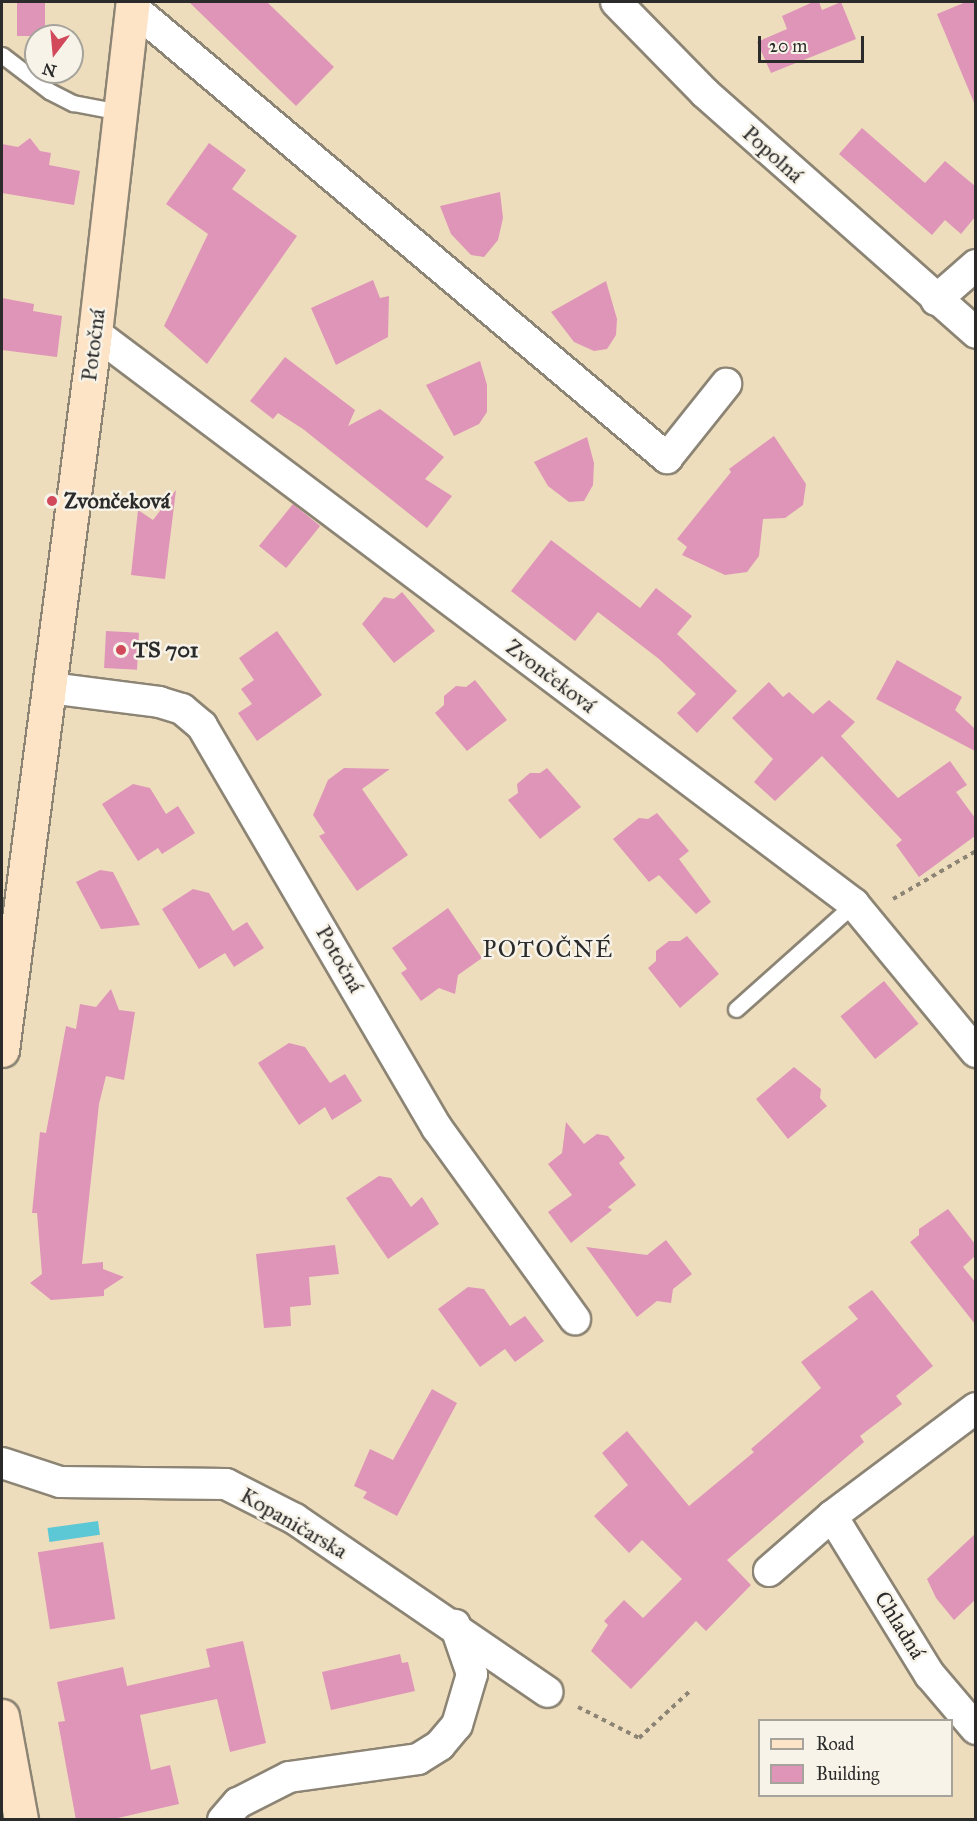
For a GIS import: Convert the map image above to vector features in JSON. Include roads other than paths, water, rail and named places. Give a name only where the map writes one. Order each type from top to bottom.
[{"type":"street","name":"Popolná","points":[[616,2],[705,93],[975,333]]},
{"type":"street","points":[[132,4],[667,458],[726,384]]},
{"type":"street","name":"Potočná","points":[[2,1050],[95,333],[132,4]]},
{"type":"street","points":[[936,300],[975,265]]},
{"type":"street","name":"Zvončeková","points":[[95,333],[854,904],[975,1052]]},
{"type":"street","name":"Potočná","points":[[50,688],[159,702],[182,709],[202,726],[437,1128],[575,1319]]},
{"type":"street","points":[[769,1571],[832,1516],[975,1408]]},
{"type":"street","name":"Kopaničarska","points":[[2,1463],[60,1482],[226,1484],[295,1519],[455,1624],[548,1692]]},
{"type":"street","name":"Chladná","points":[[832,1516],[930,1675],[975,1729]]},
{"type":"street","points":[[223,1820],[238,1803],[289,1777],[418,1759],[440,1745],[457,1725],[472,1674],[455,1624]]},
{"type":"street","points":[[2,1716],[21,1820]]},
{"type":"lane","points":[[2,55],[49,91],[74,103],[120,112]]},
{"type":"lane","points":[[736,1009],[854,904]]},
{"type":"water","points":[[98,1521],[100,1535],[49,1542],[47,1528]]},
{"type":"place","name":"Zvončeková","points":[[52,501]]},
{"type":"place","name":"TS 701","points":[[121,650]]},
{"type":"district","name":"POTOČNÉ","points":[[548,950]]}]
